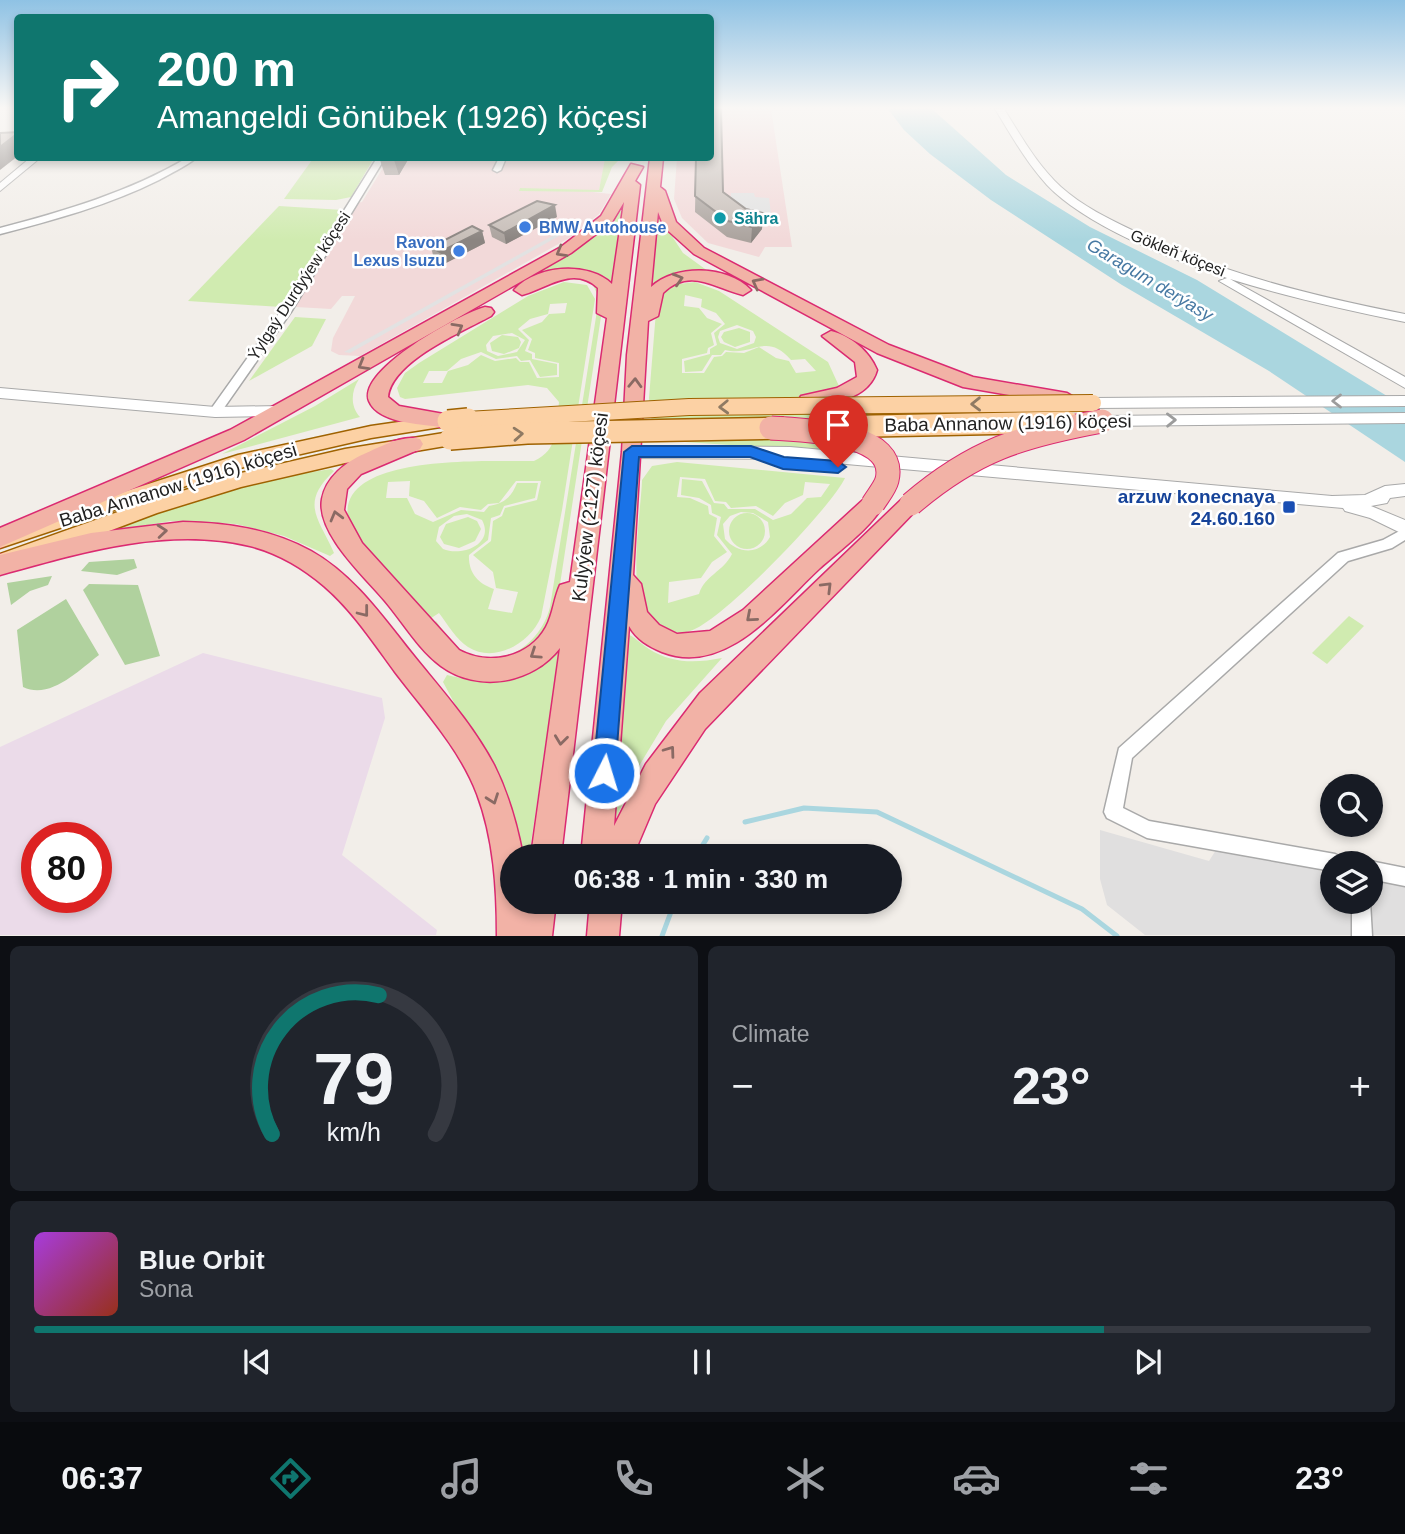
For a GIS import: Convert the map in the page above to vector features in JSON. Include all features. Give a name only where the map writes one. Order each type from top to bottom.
[{"type":"highway","points":[[646,163],[664,215],[682,238],[713,259],[883,349],[970,383],[1098,412]]},
{"type":"highway","points":[[0,539],[237,435],[584,238],[613,212],[646,163]]},
{"type":"highway","name":"Kulyýew (2127) köçesi","points":[[597,844],[632,452],[646,163]]},
{"type":"highway","name":"Kulyýew (2127) köçesi","points":[[547,844],[610,359],[646,163]]},
{"type":"highway","points":[[449,430],[427,415],[400,415],[387,409],[377,394],[380,381],[400,362],[543,279],[580,274],[603,284],[607,291],[606,334],[610,359]]},
{"type":"highway","points":[[636,355],[647,328],[655,292],[670,280],[699,275],[728,282],[856,351],[868,370],[864,383],[852,392],[838,397],[768,406]]},
{"type":"highway","points":[[623,844],[641,799],[683,732],[710,702],[936,481],[986,449],[1098,412]]},
{"type":"highway","points":[[626,525],[633,613],[656,638],[687,647],[717,639],[748,621],[873,505],[884,490],[888,475],[883,460],[869,444],[828,431],[771,428]]},
{"type":"highway","points":[[413,444],[351,471],[335,492],[334,516],[343,534],[442,651],[462,665],[479,671],[500,671],[519,664],[547,646],[557,630],[587,526]]},
{"type":"highway","points":[[0,564],[105,538],[175,530],[227,533],[267,542],[305,558],[325,572],[370,621],[466,744],[482,772],[499,817],[509,868],[513,936]]},
{"type":"highway","points":[[536,936],[539,914]]},
{"type":"highway","points":[[589,936],[591,914]]},
{"type":"highway","points":[[604,936],[606,914]]},
{"type":"main road","name":"Baba Annanow (1916) köçesi","points":[[0,564],[153,506],[241,480],[413,444],[449,430],[540,413],[768,406],[1098,412]]},
{"type":"main road","name":"Baba Annanow (1916) köçesi","points":[[0,539],[238,462],[371,432],[449,430],[527,433],[771,428],[1098,412]]},
{"type":"street","name":"Gökleň köçesi","points":[[1031,153],[1059,190],[1094,214],[1147,242],[1263,286],[1312,300],[1405,318]]},
{"type":"street","points":[[0,188],[32,161]]},
{"type":"street","points":[[0,231],[72,212],[148,182],[186,161]]},
{"type":"street","name":"Ýylgaý Durdyýew köçesi","points":[[219,413],[286,312],[379,161]]},
{"type":"street","points":[[497,170],[501,161]]},
{"type":"street","points":[[1147,242],[1216,276],[1405,383]]},
{"type":"street","points":[[1299,322],[1292,307],[1312,300]]},
{"type":"street","points":[[0,393],[219,413],[285,410]]},
{"type":"street","name":"Baba Annanow (1916) köçesi","points":[[1098,412],[1405,401]]},
{"type":"street","name":"Baba Annanow (1916) köçesi","points":[[1098,412],[1405,418]]},
{"type":"street","points":[[219,413],[237,422],[237,435]]},
{"type":"street","points":[[632,452],[751,452],[783,463],[1180,496],[1218,491],[1332,502],[1367,502],[1385,492],[1405,490]]},
{"type":"street","points":[[1385,492],[1380,502],[1382,509],[1405,530]]},
{"type":"street","points":[[1332,502],[1374,513],[1405,530]]},
{"type":"street","points":[[1320,860],[1147,830],[1113,812],[1118,776],[1125,754],[1343,557],[1387,544],[1405,530]]},
{"type":"street","points":[[1383,873],[1405,877]]},
{"type":"street","points":[[1361,914],[1362,936]]},
{"type":"shaded area","points":[[714,153],[778,153],[792,247],[765,247],[759,257],[708,243],[682,218],[674,199],[677,161],[714,161]]},
{"type":"shaded area","points":[[387,161],[605,161],[599,190],[583,191],[611,194],[599,214],[569,238],[360,356],[339,355],[331,351],[333,338],[355,296],[342,296],[331,309],[296,307],[295,303],[356,203],[362,202]]},
{"type":"shaded area","points":[[731,193],[754,193],[755,197],[769,198],[772,221],[759,222],[731,202]]},
{"type":"shaded area","points":[[563,230],[568,231],[350,353],[344,352]]},
{"type":"shaded area","points":[[203,653],[382,698],[385,718],[342,855],[437,930],[436,935],[0,935],[0,747]]},
{"type":"shaded area","points":[[1100,830],[1209,861],[1216,850],[1246,852],[1320,871],[1320,914],[1358,914],[1358,935],[1145,935],[1107,905],[1100,879]]},
{"type":"shaded area","points":[[1383,879],[1405,884],[1405,935],[1371,935],[1371,914],[1383,914]]},
{"type":"green space","points":[[311,161],[372,161],[351,197],[336,200],[284,199]]},
{"type":"green space","points":[[605,161],[618,161],[612,167],[602,192],[519,191],[520,188],[599,190]]},
{"type":"green space","points":[[279,206],[343,210],[281,307],[188,301]]},
{"type":"green space","points":[[619,211],[623,211],[612,284],[603,277],[544,275],[536,270],[614,218]]},
{"type":"green space","points":[[658,215],[683,253],[712,274],[674,274],[652,285]]},
{"type":"green space","points":[[560,277],[581,277],[593,281],[602,290],[604,297],[555,617],[540,642],[517,659],[489,666],[475,664],[452,651],[430,626],[436,621],[449,639],[466,653],[480,658],[506,657],[518,651],[539,631],[550,607],[599,298],[593,285],[568,279],[526,292]]},
{"type":"green space","points":[[564,282],[587,285],[595,299],[562,510],[541,617],[529,635],[500,652],[478,652],[468,647],[452,632],[439,613],[425,622],[351,530],[348,504],[360,486],[384,474],[414,466],[448,462],[534,461],[548,451],[555,437],[559,402],[547,388],[528,385],[405,399],[400,397],[397,388],[405,373],[528,296]],"holes":[[[567,303],[565,313],[549,314],[542,322],[522,330],[532,339],[528,350],[535,353],[535,358],[559,363],[559,377],[537,378],[529,362],[520,362],[516,358],[495,361],[481,355],[468,365],[448,371],[442,383],[423,383],[429,371],[447,371],[461,359],[481,352],[496,359],[517,356],[521,361],[530,360],[540,377],[557,375],[557,364],[532,359],[532,354],[525,351],[529,340],[518,329],[530,319],[548,314],[550,304]],[[512,333],[525,340],[517,352],[498,356],[487,351],[486,345],[493,336]],[[410,481],[409,496],[424,501],[437,518],[460,507],[481,510],[488,504],[499,503],[489,506],[484,512],[461,510],[433,522],[415,514],[407,498],[386,498],[388,482]],[[516,481],[541,481],[537,500],[505,508],[502,516],[493,521],[491,541],[473,555],[493,572],[496,588],[518,592],[512,613],[488,609],[494,589],[475,576],[470,567],[469,555],[488,540],[491,518],[500,515],[504,506],[535,498],[538,483],[517,483],[506,499],[499,503]],[[467,514],[482,520],[485,528],[480,542],[467,550],[443,549],[436,541],[439,527],[454,516]]]},
{"type":"green space","points":[[695,282],[719,291],[828,362],[870,454],[654,440],[649,398],[657,299],[671,285]],"holes":[[[685,295],[702,299],[701,307],[716,313],[725,324],[714,333],[717,345],[710,349],[710,354],[684,361],[685,372],[702,371],[712,355],[721,355],[725,350],[759,347],[744,353],[726,352],[722,356],[714,357],[704,373],[682,373],[682,359],[707,353],[708,348],[714,345],[711,333],[722,324],[707,318],[699,308],[684,306]],[[737,325],[753,331],[756,337],[754,343],[737,349],[720,343],[718,337],[720,331]],[[759,347],[774,347],[791,360],[805,359],[816,371],[796,373],[789,361],[776,358]]]},
{"type":"green space","points":[[295,317],[326,319],[312,346],[249,381]]},
{"type":"green space","points":[[739,328],[750,332],[750,342],[735,347],[724,342],[721,337],[724,332]]},
{"type":"green space","points":[[502,335],[518,337],[521,342],[519,348],[504,354],[492,351],[490,343]]},
{"type":"green space","points":[[359,379],[353,398],[354,408],[360,417],[222,454],[315,406]]},
{"type":"green space","points":[[677,462],[845,478],[836,493],[798,537],[749,587],[705,623],[690,631],[678,633],[661,628],[647,617],[638,590],[636,571],[642,480],[652,466]],"holes":[[[680,477],[705,479],[715,501],[726,502],[731,508],[756,506],[773,516],[785,503],[803,495],[805,482],[830,484],[821,497],[807,498],[791,514],[773,520],[755,509],[728,509],[724,504],[714,503],[702,481],[682,479],[681,495],[699,498],[711,505],[712,513],[721,517],[717,535],[732,554],[705,582],[699,594],[668,603],[669,582],[701,578],[712,562],[727,552],[714,536],[717,518],[709,514],[708,506],[690,498],[677,497]],[[741,512],[753,513],[768,522],[770,537],[761,547],[742,550],[725,539],[723,524],[730,516]]]},
{"type":"green space","points":[[331,469],[334,471],[323,483],[315,502],[318,520],[334,553],[330,556],[284,536],[236,524],[171,521],[112,531],[168,508],[268,479]]},
{"type":"green space","points":[[747,513],[759,519],[765,531],[759,543],[747,549],[735,543],[729,531],[735,519]]},
{"type":"green space","points":[[468,517],[477,521],[481,529],[475,541],[459,548],[444,544],[440,537],[446,524]]},
{"type":"green space","points":[[134,559],[137,568],[117,575],[81,571],[89,562]]},
{"type":"green space","points":[[52,576],[48,585],[30,591],[11,605],[7,583]]},
{"type":"green space","points":[[89,584],[138,585],[160,656],[125,665],[83,590]]},
{"type":"green space","points":[[66,599],[99,655],[73,676],[53,687],[33,690],[23,687],[17,630]]},
{"type":"green space","points":[[1349,616],[1364,626],[1327,664],[1312,653]]},
{"type":"green space","points":[[626,633],[658,654],[676,660],[703,661],[722,658],[666,721],[639,766],[614,820]]},
{"type":"green space","points":[[560,648],[531,844],[513,844],[473,738],[443,682],[447,675],[495,681],[531,668]]},
{"type":"water","name":"Garagum derýasy","points":[[981,153],[1006,175],[1090,227],[1197,280],[1405,407],[1405,462],[1269,371],[1122,285],[991,200],[930,154]]},
{"type":"building","points":[[714,153],[722,153],[723,192],[746,209],[763,213],[752,227],[728,221],[695,196],[696,161],[714,161]]},
{"type":"building","points":[[537,201],[555,205],[504,233],[489,225]]},
{"type":"building","points":[[472,226],[482,231],[440,252],[431,247]]},
{"type":"waterway","points":[[745,822],[804,808],[877,812],[1082,909],[1117,936]]},
{"type":"waterway","points":[[703,844],[707,838]]},
{"type":"waterway","points":[[662,936],[670,914]]},
{"type":"place","name":"Sähra","points":[[720,218]]},
{"type":"place","name":"BMW Autohouse","points":[[525,227]]},
{"type":"place","name":"Ravon Lexus Isuzu","points":[[459,251]]},
{"type":"place","name":"arzuw konecnaya 24.60.160","points":[[1289,507]]},
{"type":"route","points":[[604,773],[632,452],[751,452],[783,463],[838,467]]}]
